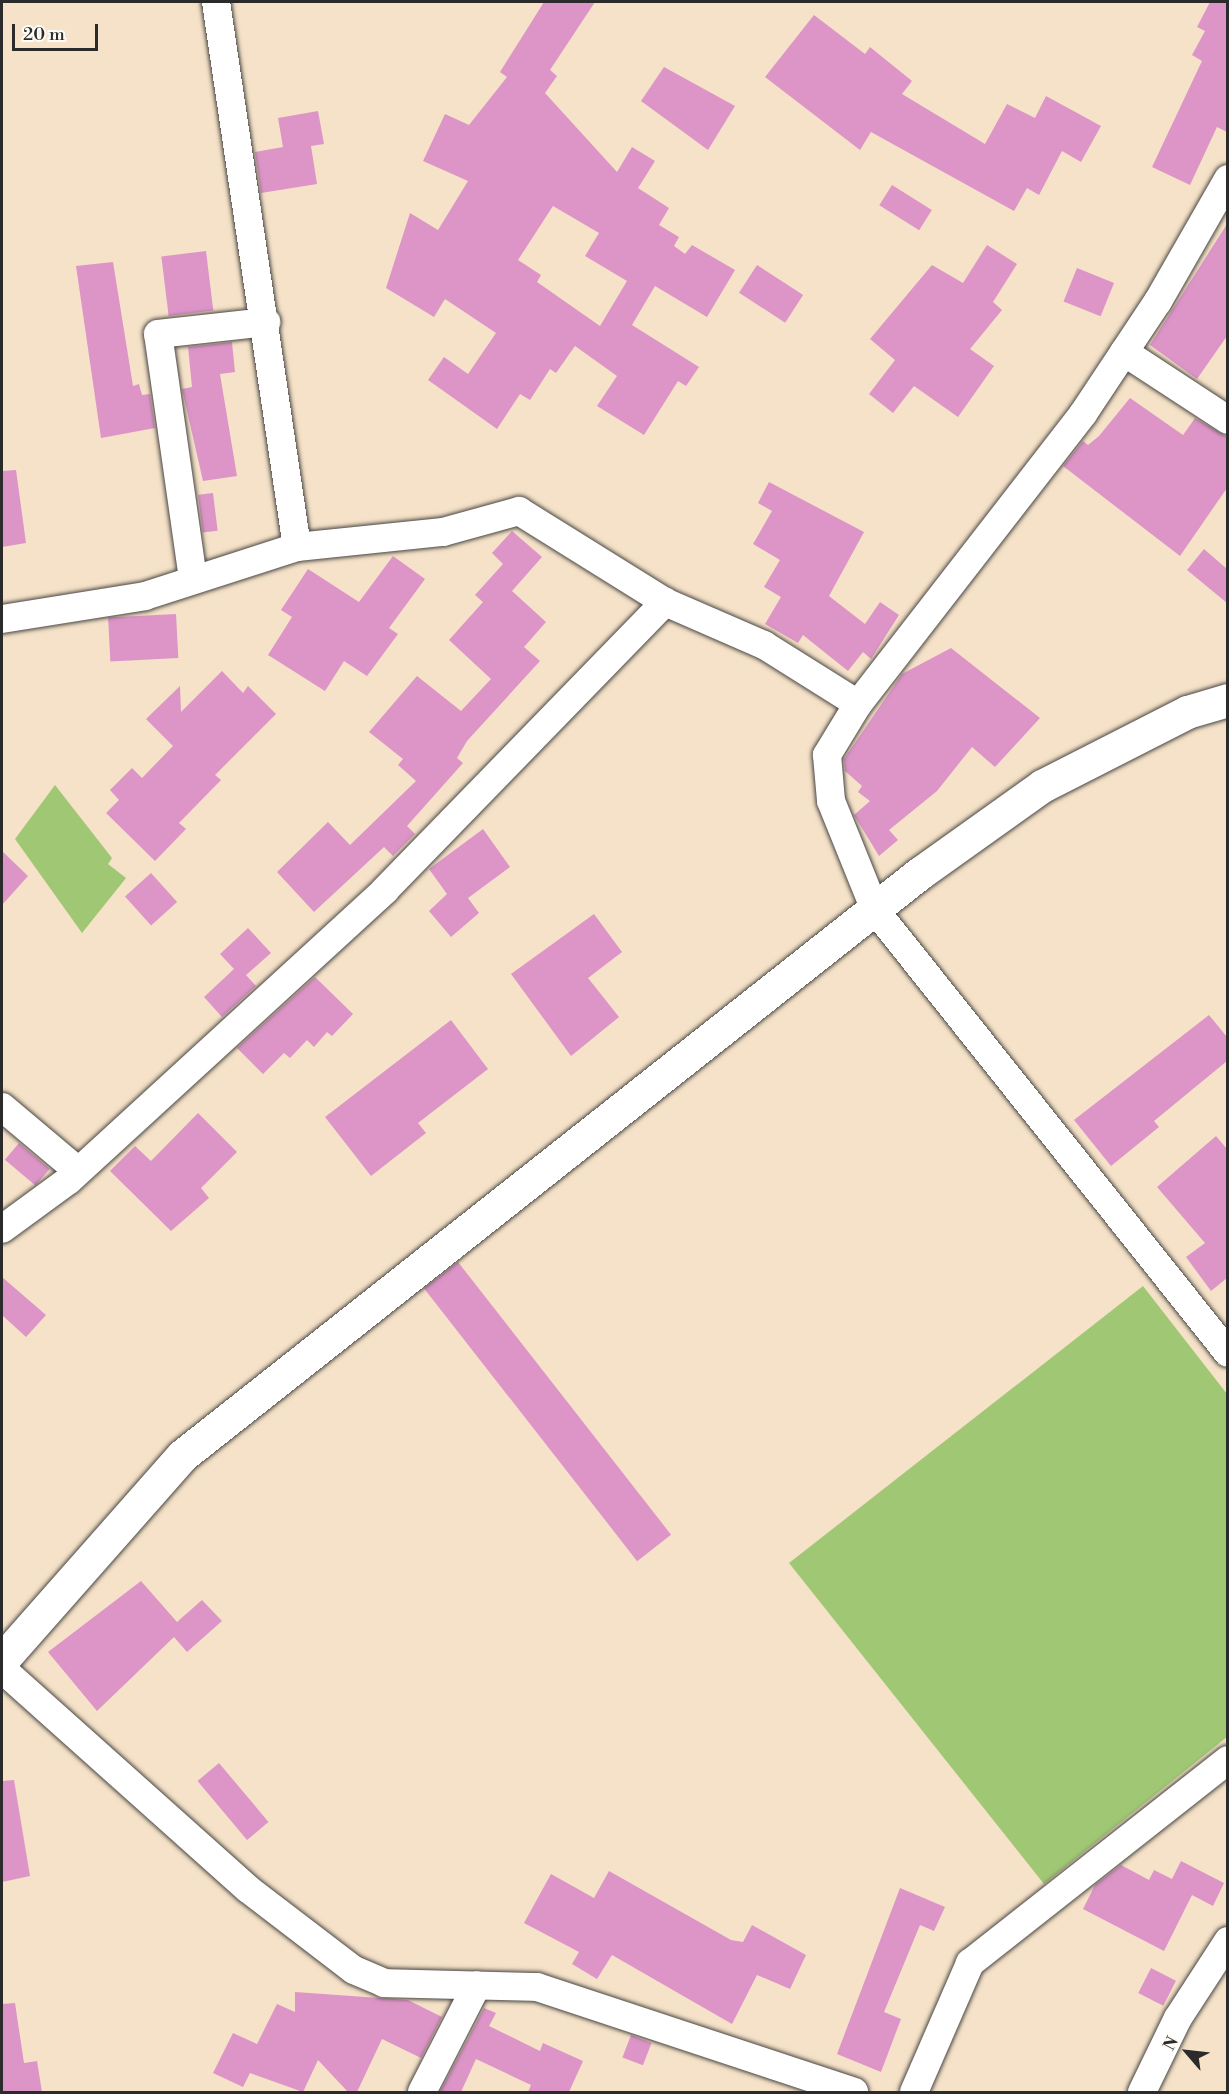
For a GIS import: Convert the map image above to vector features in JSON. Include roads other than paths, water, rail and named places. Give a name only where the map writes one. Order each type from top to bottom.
[{"type":"street","points":[[216,2],[266,322],[297,547]]},
{"type":"street","points":[[1227,179],[1124,352],[1009,511],[858,704],[827,755],[831,801],[875,910],[1227,1353]]},
{"type":"street","points":[[194,579],[158,334],[266,322]]},
{"type":"street","points":[[1124,352],[1227,420]]},
{"type":"street","points":[[2,619],[145,596],[297,547],[443,532],[519,511],[665,602],[764,645],[858,704]]},
{"type":"street","points":[[2,1229],[78,1171],[385,890],[665,602]]},
{"type":"street","points":[[2,1660],[183,1455],[875,910],[1042,786],[1187,712],[1227,700]]},
{"type":"street","points":[[2,1107],[78,1171]]},
{"type":"street","points":[[2,1669],[248,1889],[354,1970],[384,1983],[537,1987],[853,2092]]},
{"type":"street","points":[[914,2092],[970,1963],[1227,1760]]},
{"type":"street","points":[[1142,2092],[1178,2018],[1227,1941]]},
{"type":"street","points":[[422,2092],[477,1985]]}]
